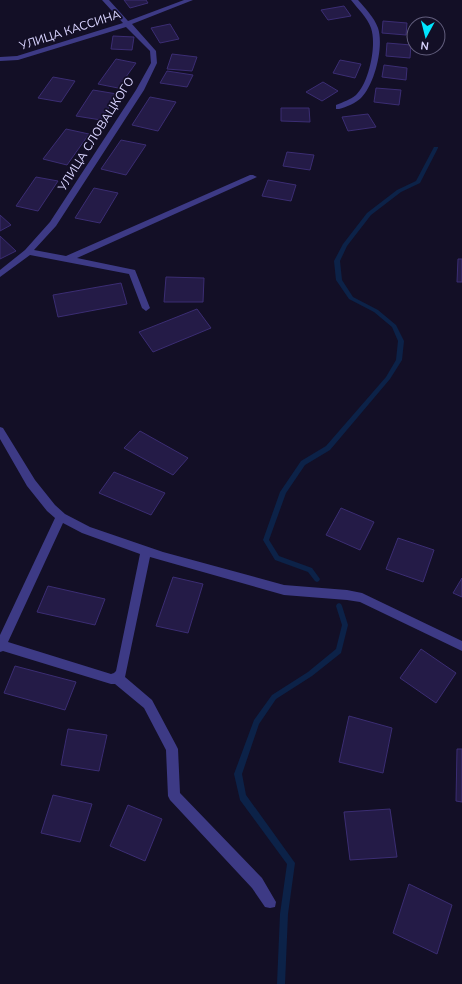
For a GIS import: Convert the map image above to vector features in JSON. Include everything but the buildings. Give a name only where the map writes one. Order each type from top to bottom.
[{"type":"street","name":"УЛИЦА СЛОВАЦКОГО","points":[[0,274],[28,252],[53,224],[140,90],[154,63],[153,51],[105,0]]},
{"type":"street","name":"УЛИЦА КАССИНА","points":[[0,59],[18,58],[128,23],[190,0]]},
{"type":"street","points":[[338,107],[358,97],[370,79],[376,50],[375,29],[363,9],[354,0]]},
{"type":"street","points":[[67,259],[253,177]]},
{"type":"street","points":[[28,252],[132,272],[146,308]]},
{"type":"street","points":[[0,431],[31,483],[51,508],[62,517],[86,530],[146,551],[284,590],[305,593],[347,595],[362,598],[462,646]]},
{"type":"street","points":[[62,517],[0,645],[111,679],[117,678],[121,673],[146,551]]},
{"type":"street","points":[[117,678],[148,704],[172,750],[174,796],[257,883],[270,902]]},
{"type":"waterway","points":[[317,579],[310,570],[277,558],[266,540],[283,492],[303,463],[328,448],[388,378],[399,360],[401,341],[394,326],[376,311],[351,298],[339,280],[337,261],[345,245],[369,214],[399,191],[418,182],[436,148]]},
{"type":"waterway","points":[[281,984],[284,914],[291,863],[243,797],[238,774],[256,722],[274,697],[310,674],[339,651],[345,625],[339,606]]}]
